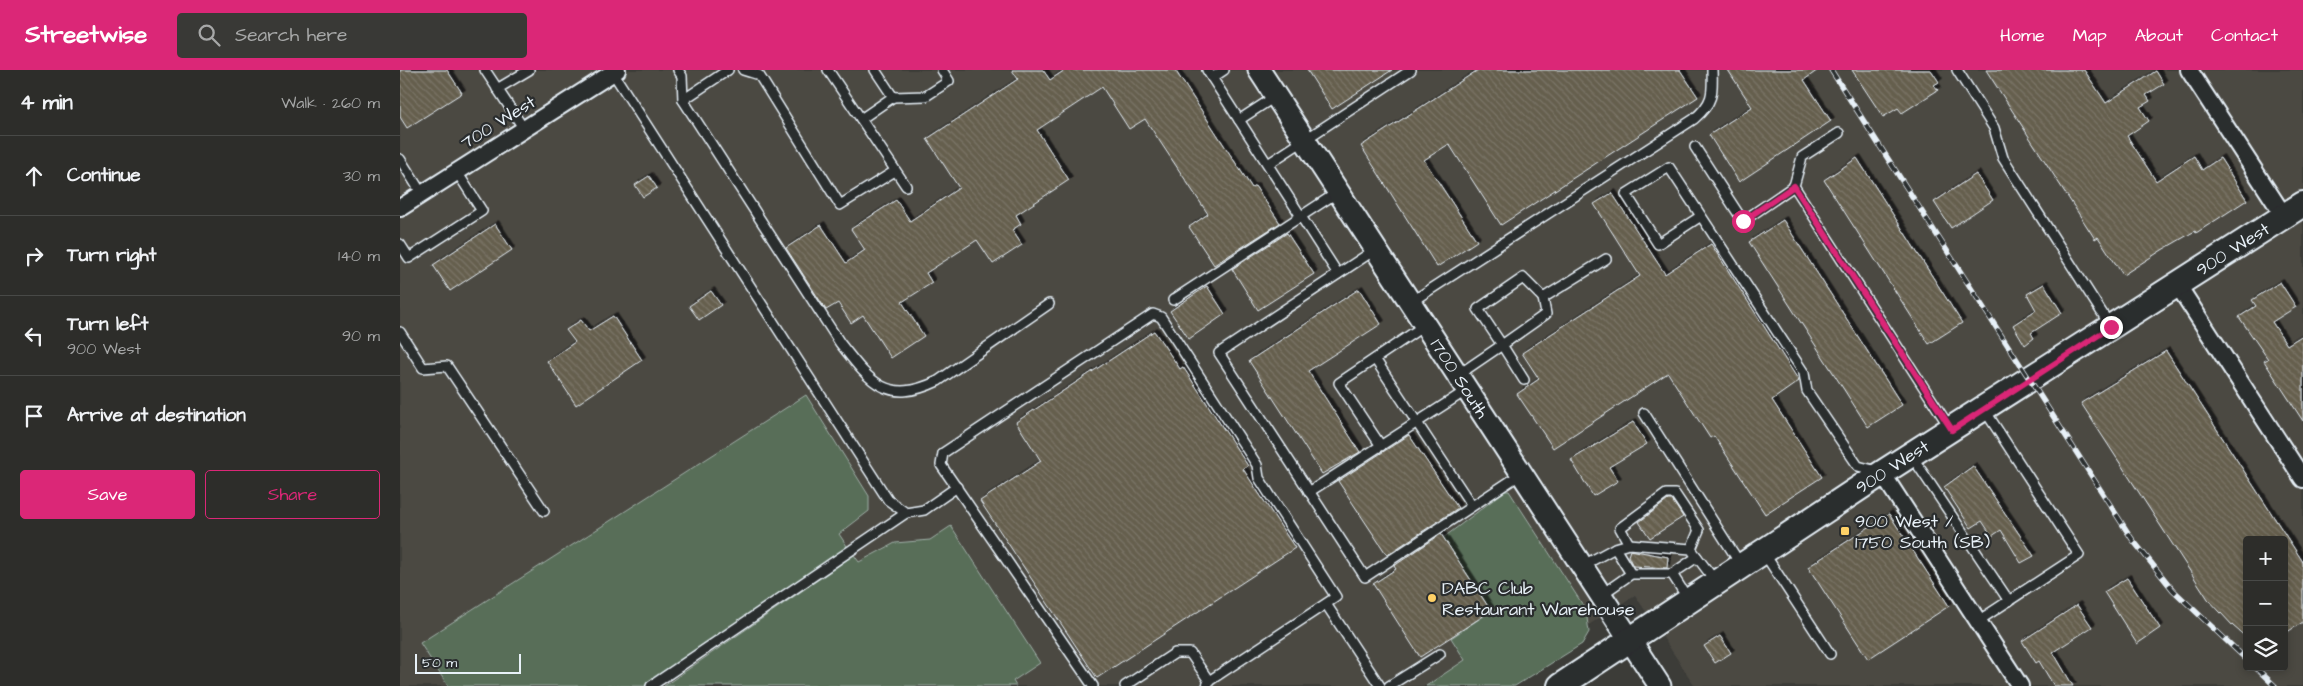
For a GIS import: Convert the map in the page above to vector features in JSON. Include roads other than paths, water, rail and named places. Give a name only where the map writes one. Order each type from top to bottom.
[{"type":"main road","name":"900 West","points":[[1568,684],[1689,600],[1882,473],[1952,430],[2293,210]]},
{"type":"street","name":"1700 South","points":[[1259,70],[1660,686]]},
{"type":"street","points":[[2189,70],[2293,210]]},
{"type":"street","name":"700 West","points":[[400,208],[615,72]]},
{"type":"street","points":[[2176,284],[2303,479]]},
{"type":"street","points":[[1882,473],[2020,686]]},
{"type":"lane","points":[[485,70],[524,129]]},
{"type":"lane","points":[[497,89],[529,70]]},
{"type":"lane","points":[[678,70],[682,76],[683,100],[840,343],[875,383],[889,390],[904,393],[938,382],[1049,304]]},
{"type":"lane","points":[[683,100],[728,70]]},
{"type":"lane","points":[[743,70],[759,74],[840,205],[895,171]]},
{"type":"lane","points":[[828,70],[906,186]]},
{"type":"lane","points":[[875,70],[893,97]]},
{"type":"lane","points":[[861,119],[893,97],[926,96],[950,81],[942,70]]},
{"type":"lane","points":[[1224,70],[1209,74],[1338,274]]},
{"type":"lane","points":[[1268,164],[1411,70]]},
{"type":"lane","points":[[1410,302],[1694,119],[1705,110],[1712,96],[1712,70]]},
{"type":"lane","points":[[1956,70],[1994,128],[2003,158],[2111,327]]},
{"type":"lane","points":[[615,72],[888,500],[906,513]]},
{"type":"lane","points":[[1239,120],[1276,96]]},
{"type":"lane","points":[[1695,147],[1743,221],[1794,186],[1802,157],[1839,133]]},
{"type":"lane","points":[[400,159],[422,194]]},
{"type":"lane","points":[[1701,216],[1658,244],[1626,194],[1669,167],[1804,373],[1807,391],[1858,466],[1882,473]]},
{"type":"lane","points":[[400,244],[409,258],[482,211],[457,172]]},
{"type":"lane","points":[[1794,186],[1952,430]]},
{"type":"lane","points":[[1173,300],[1338,192]]},
{"type":"lane","points":[[1376,249],[1219,354],[1364,577],[1522,473]]},
{"type":"lane","points":[[1543,298],[1606,259]]},
{"type":"lane","points":[[1309,492],[1417,423],[1502,345],[1546,314],[1543,298],[1523,278],[1478,309],[1502,345],[1524,380]]},
{"type":"lane","points":[[1093,686],[956,487],[942,465],[942,454],[1153,314],[1161,317],[1247,448],[1257,465],[1259,478],[1336,597],[1208,683],[1190,653],[1174,653],[1125,686]]},
{"type":"lane","points":[[1381,446],[1339,383],[1425,325]]},
{"type":"lane","points":[[400,332],[424,368],[447,366],[544,511]]},
{"type":"lane","points":[[1375,359],[1472,506]]},
{"type":"lane","points":[[1978,621],[2079,555],[1984,409]]},
{"type":"lane","points":[[1644,413],[1741,566]]},
{"type":"lane","points":[[1910,455],[2009,601]]},
{"type":"lane","points":[[651,686],[906,513],[924,510],[956,487]]},
{"type":"lane","points":[[1630,544],[1620,528],[1666,494],[1675,494],[1699,530],[1691,549]]},
{"type":"lane","points":[[1582,566],[1615,548],[1630,544],[1691,549],[1716,582]]},
{"type":"lane","points":[[1615,548],[1631,574]]},
{"type":"lane","points":[[1763,551],[1830,654]]},
{"type":"lane","points":[[1601,595],[1631,574],[1672,574],[1697,557]]},
{"type":"lane","points":[[1672,574],[1689,600]]},
{"type":"lane","points":[[1326,604],[1380,686]]},
{"type":"lane","points":[[1389,686],[1440,654]]},
{"type":"railway","points":[[1831,70],[2132,539],[2173,590],[2243,656]]},
{"type":"railway","points":[[2259,671],[2275,686]]},
{"type":"place","name":"900 West / 1750 South (SB)","points":[[1845,531]]},
{"type":"place","name":"DABC Club Restaurant Warehouse","points":[[1432,598]]}]
